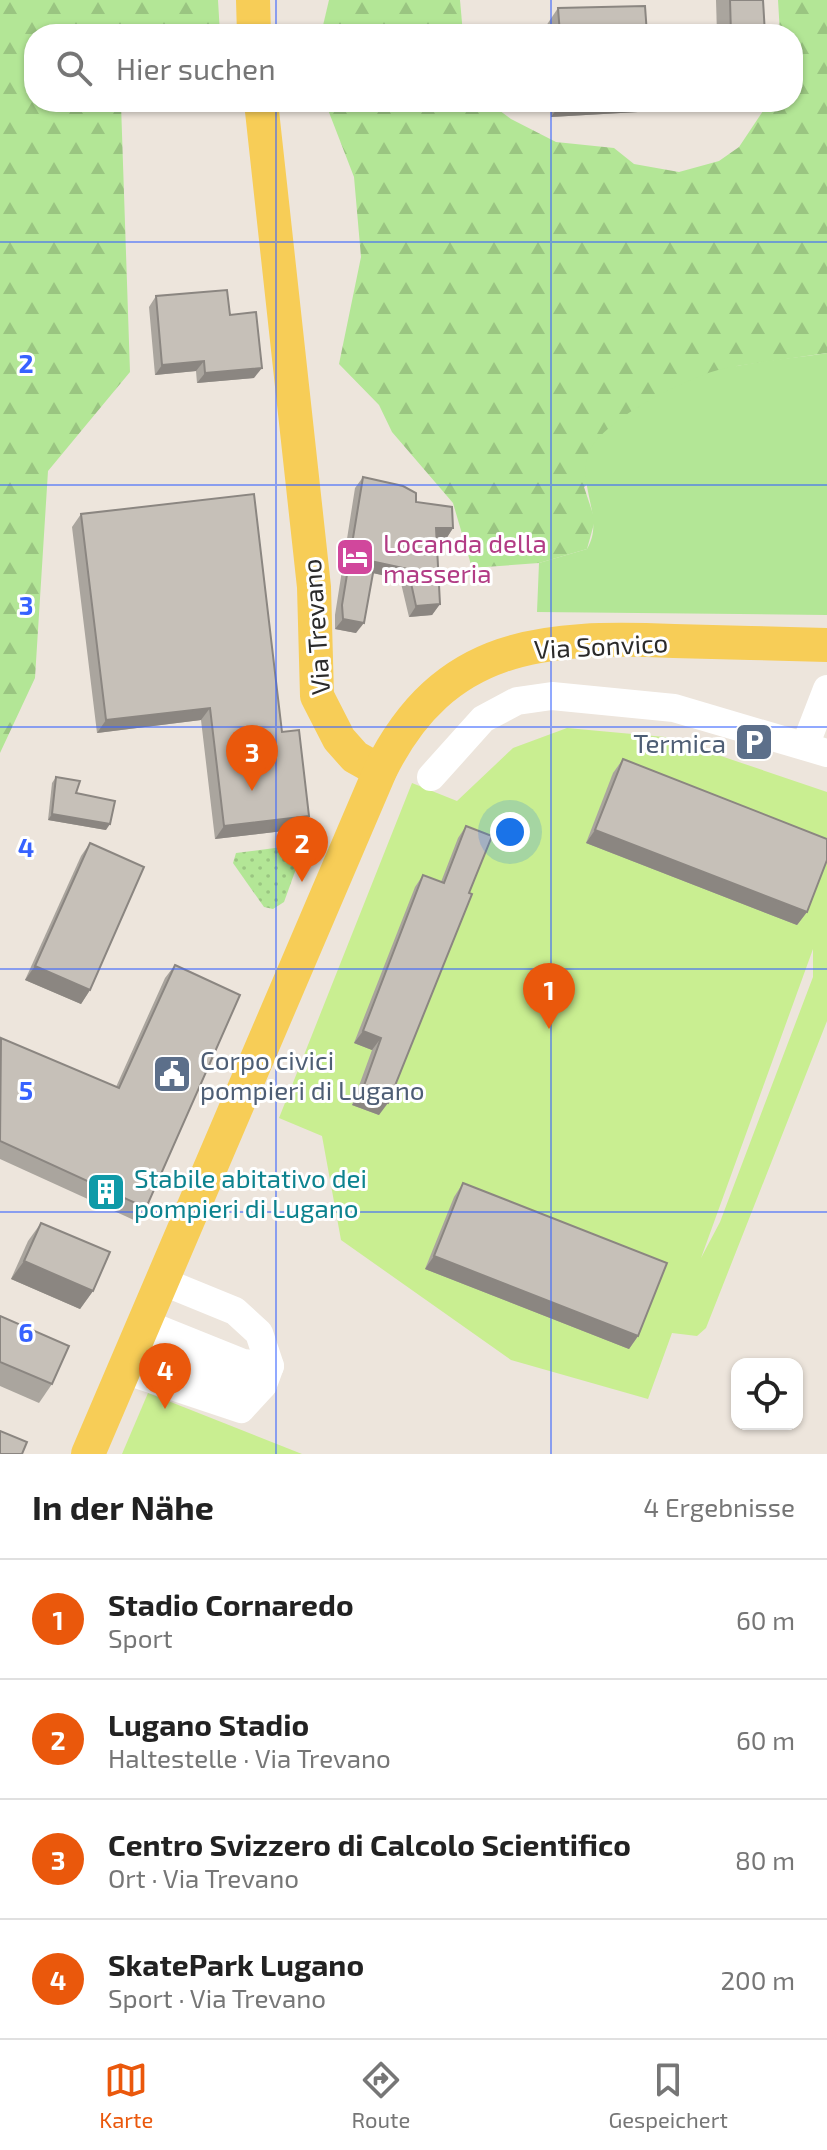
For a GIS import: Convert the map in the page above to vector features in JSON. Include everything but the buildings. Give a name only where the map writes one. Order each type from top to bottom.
[{"type":"main road","points":[[253,0],[254,24]]},
{"type":"main road","name":"Via Trevano","points":[[262,112],[314,587],[317,696],[339,739],[355,757],[380,771]]},
{"type":"main road","name":"Via Sonvico","points":[[380,771],[414,713],[468,670],[509,652],[548,644],[630,639],[827,645]]},
{"type":"main road","points":[[88,1454],[380,771]]},
{"type":"lane","points":[[431,777],[483,719],[517,701],[552,696],[674,708],[816,750],[827,689]]},
{"type":"lane","points":[[135,1347],[241,1409],[266,1376],[259,1333],[235,1311],[164,1282]]},
{"type":"lane","points":[[135,1347],[243,1363],[266,1376]]},
{"type":"green space","points":[[0,0],[218,0],[219,24],[24,24],[24,112],[121,112],[130,372],[48,471],[35,678],[0,753]]},
{"type":"green space","points":[[329,0],[460,0],[462,24],[323,24]]},
{"type":"green space","points":[[778,0],[827,0],[827,353],[737,366],[584,487],[595,520],[587,549],[539,563],[472,568],[453,503],[392,432],[379,405],[339,364],[361,257],[354,177],[329,112],[502,112],[556,142],[614,148],[634,164],[679,172],[719,161],[739,147],[762,112],[803,112],[803,24],[779,24]]},
{"type":"green space","points":[[827,353],[827,615],[537,612],[539,563],[587,549],[592,538],[593,515],[586,468],[595,442],[608,429],[645,403],[703,375],[745,364]]},
{"type":"green space","points":[[567,728],[665,737],[827,792],[827,1021],[706,1328],[697,1336],[672,1333],[648,1399],[511,1360],[341,1240],[322,1136],[279,1118],[412,783],[457,801],[513,748]],"holes":[[[813,949],[813,977],[720,1222],[701,1258]]]},
{"type":"green space","points":[[305,844],[284,902],[273,909],[264,907],[233,863],[236,853]]},
{"type":"green space","points":[[148,1393],[302,1454],[122,1454]]},
{"type":"place","name":"Locanda della masseria","points":[[355,557]]},
{"type":"place","name":"Termica","points":[[754,742]]},
{"type":"place","name":"Centro Svizzero di Calcolo Scientifico","points":[[252,791]]},
{"type":"place","name":"Lugano Stadio","points":[[302,882]]},
{"type":"place","name":"Stadio Cornaredo","points":[[549,1029]]},
{"type":"place","name":"Corpo civici pompieri di Lugano","points":[[172,1074]]},
{"type":"place","name":"Stabile abitativo dei pompieri di Lugano","points":[[106,1192]]},
{"type":"place","name":"SkatePark Lugano","points":[[165,1409]]}]
